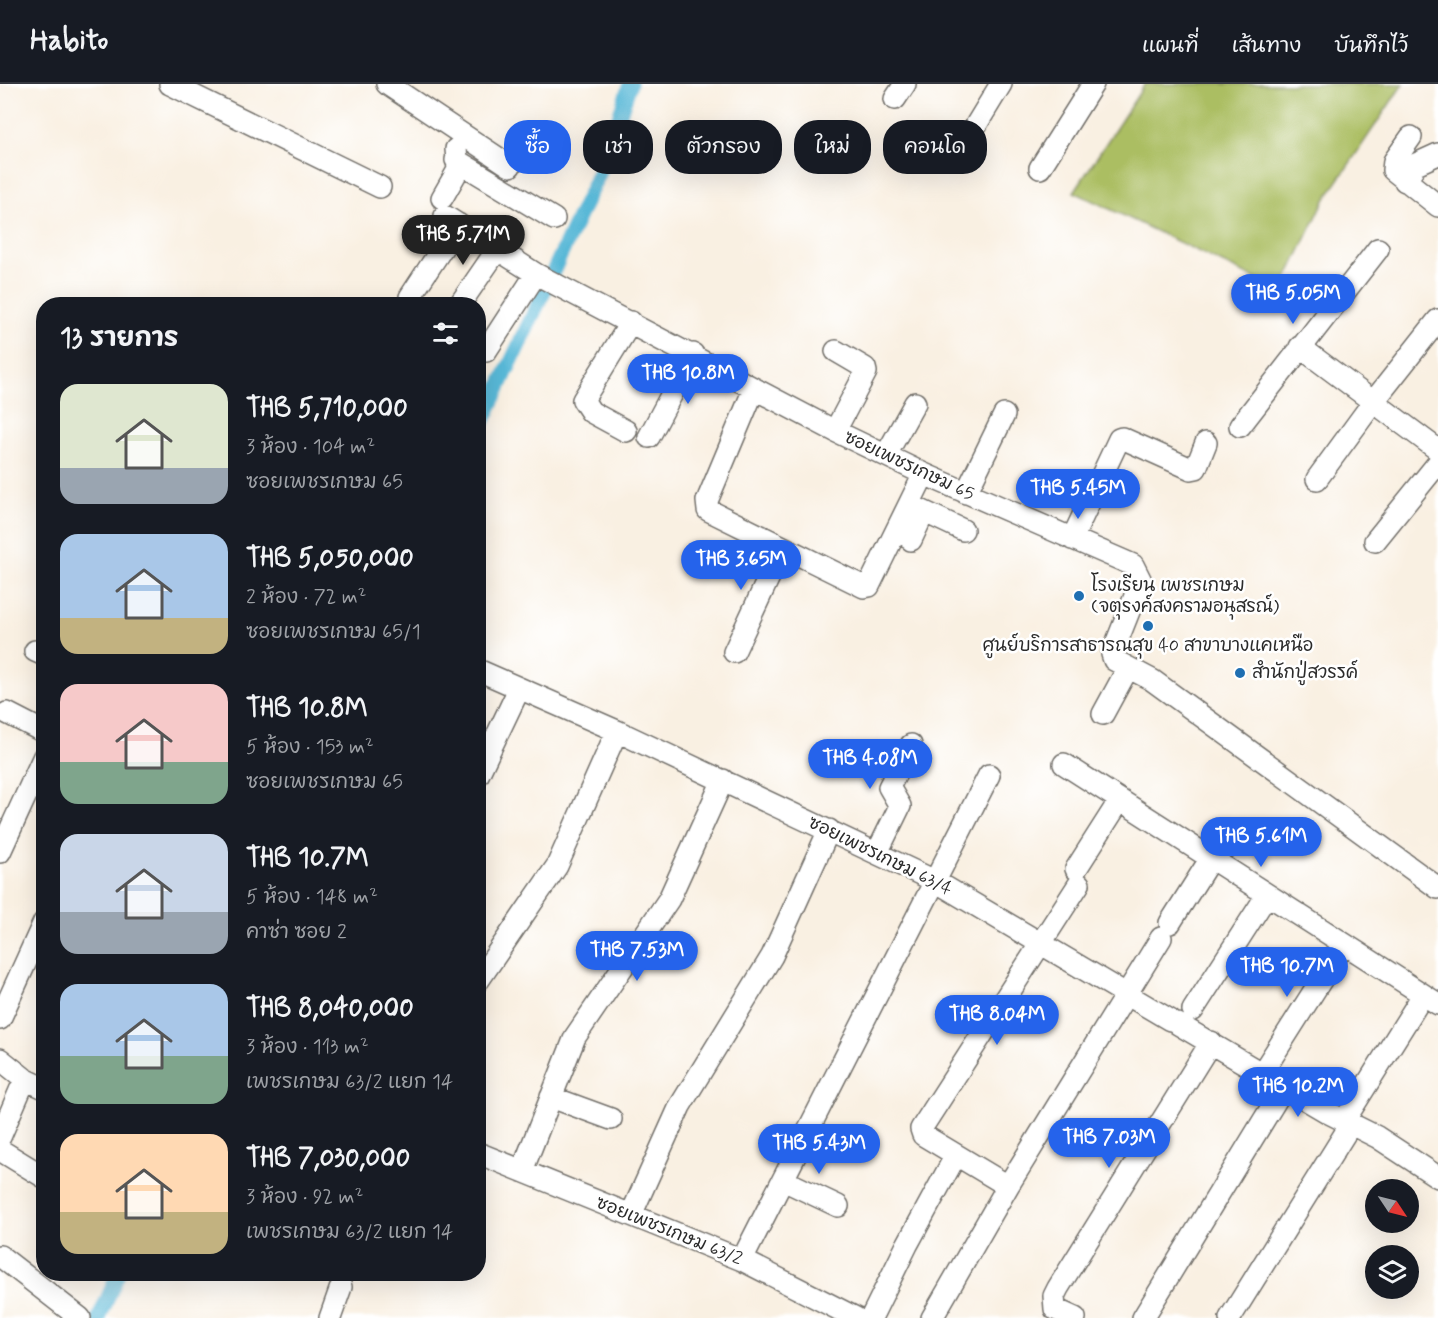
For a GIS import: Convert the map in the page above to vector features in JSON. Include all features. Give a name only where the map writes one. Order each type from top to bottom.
[{"type":"street","points":[[170,84],[380,187]]},
{"type":"street","points":[[387,84],[504,162]]},
{"type":"street","points":[[979,120],[1001,84]]},
{"type":"street","points":[[1040,168],[1093,84]]},
{"type":"street","points":[[410,297],[448,213],[458,170],[456,160],[458,131]]},
{"type":"street","points":[[1411,137],[1392,167],[1438,206]]},
{"type":"street","points":[[1406,181],[1416,164],[1438,154]]},
{"type":"street","points":[[456,160],[555,219]]},
{"type":"street","name":"ซอยเพชรเกษม 65","points":[[448,213],[497,250],[537,274],[693,354],[835,431],[966,493],[1133,565],[1140,573],[1142,581],[1112,654],[1114,660],[1128,668]]},
{"type":"street","points":[[1240,426],[1378,249]]},
{"type":"street","points":[[465,297],[497,250]]},
{"type":"street","points":[[486,351],[537,274]]},
{"type":"street","points":[[1317,479],[1374,401],[1438,320]]},
{"type":"street","points":[[626,431],[591,412],[583,400],[632,322]]},
{"type":"street","points":[[1300,347],[1438,450]]},
{"type":"street","points":[[835,431],[866,372],[865,368],[836,351]]},
{"type":"street","points":[[649,437],[693,354]]},
{"type":"street","points":[[754,389],[706,505],[708,510],[864,587],[869,586],[917,508]]},
{"type":"street","points":[[886,455],[915,403]]},
{"type":"street","points":[[966,493],[1004,415]]},
{"type":"street","points":[[1072,539],[1119,439],[1122,438],[1191,469],[1196,468],[1199,464],[1206,443]]},
{"type":"street","points":[[1375,541],[1438,463]]},
{"type":"street","points":[[911,540],[924,474]]},
{"type":"street","points":[[917,508],[963,530]]},
{"type":"street","points":[[734,652],[783,547]]},
{"type":"street","points":[[1103,714],[1128,668],[1152,680],[1438,888]]},
{"type":"street","name":"ซอยเพชรเกษม 63/4","points":[[486,674],[617,731],[935,881],[1126,994],[1181,1018],[1211,1042],[1284,1087],[1347,1123],[1377,1137],[1438,1177]]},
{"type":"street","points":[[486,757],[519,689]]},
{"type":"street","points":[[7,713],[36,728]]},
{"type":"street","points":[[486,969],[557,866],[617,731]]},
{"type":"street","points":[[877,853],[900,806],[890,787],[911,745]]},
{"type":"street","points":[[1064,764],[1431,1000],[1347,1123],[1230,1318]]},
{"type":"street","points":[[0,852],[36,773]]},
{"type":"street","points":[[742,1260],[989,775]]},
{"type":"street","points":[[522,1171],[575,1037],[669,899],[723,780]]},
{"type":"street","points":[[1008,1186],[923,1135],[921,1129],[1041,944],[1120,800]]},
{"type":"street","points":[[631,1215],[680,1106],[772,956],[829,830]]},
{"type":"street","points":[[932,1318],[1008,1186],[1211,858]]},
{"type":"street","points":[[1181,1018],[1267,895]]},
{"type":"street","points":[[0,1019],[36,939]]},
{"type":"street","points":[[1262,1073],[1344,944]]},
{"type":"street","points":[[1075,1318],[1055,1309],[1054,1296],[1211,1042]]},
{"type":"street","points":[[0,1059],[34,1083],[0,1137]]},
{"type":"street","points":[[1143,1318],[1284,1087]]},
{"type":"street","points":[[551,1097],[611,1119]]},
{"type":"street","points":[[0,1150],[36,1172]]},
{"type":"street","points":[[871,1318],[907,1245],[956,1155]]},
{"type":"street","name":"ซอยเพชรเกษม 63/2","points":[[486,1156],[742,1260],[856,1318]]},
{"type":"street","points":[[783,1180],[838,1206]]},
{"type":"street","points":[[0,1256],[80,1318]]},
{"type":"street","points":[[330,1318],[341,1287]]},
{"type":"green space","points":[[1145,84],[1403,84],[1323,203],[1281,291],[1074,192]]},
{"type":"waterway","points":[[486,416],[604,162],[630,84]]},
{"type":"waterway","points":[[99,1318],[115,1281]]},
{"type":"place","name":"โรงเรียน เพชรเกษม (จตุรงค์สงครามอนุสรณ์)","points":[[1079,596]]},
{"type":"place","name":"ศูนย์บริการสาธารณสุข 40 สาขาบางแคเหนือ","points":[[1148,626]]},
{"type":"place","name":"สำนักปู่สวรรค์","points":[[1240,673]]}]
